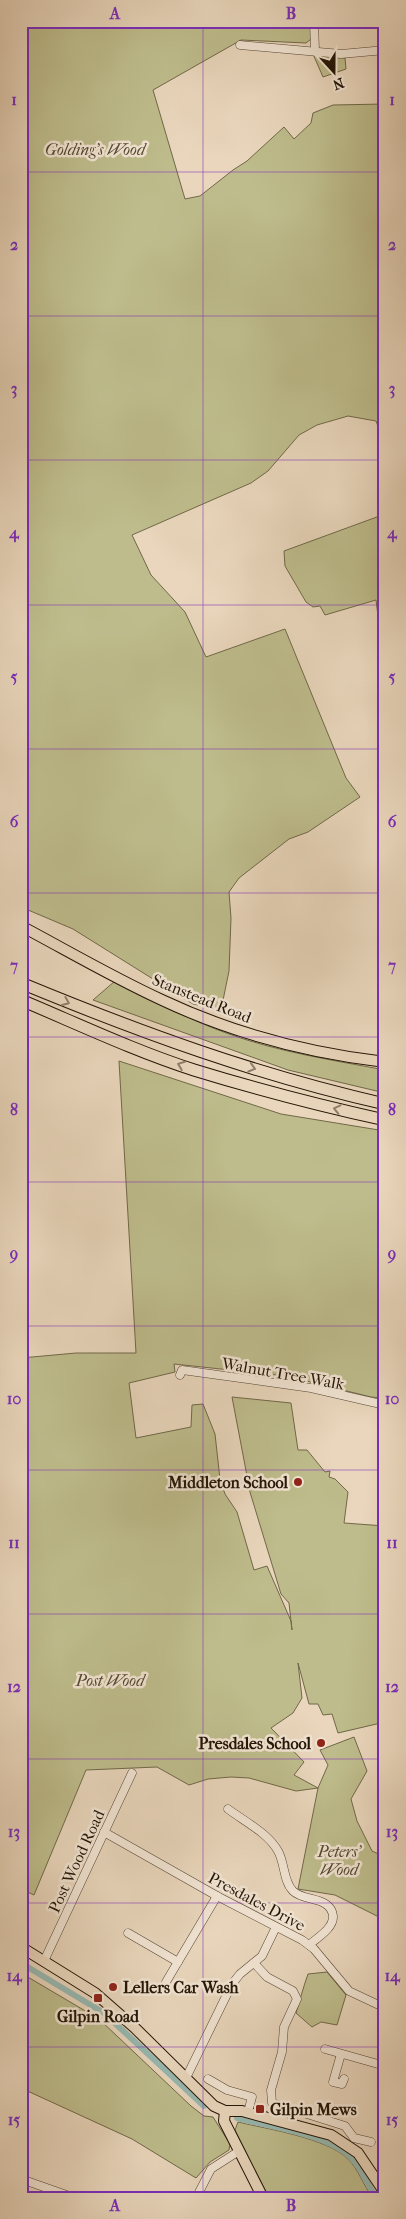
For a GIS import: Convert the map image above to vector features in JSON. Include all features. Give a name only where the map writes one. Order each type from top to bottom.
[{"type":"highway","points":[[21,983],[114,1022],[198,1052],[314,1087],[385,1104]]},
{"type":"highway","points":[[21,1000],[106,1037],[192,1069],[311,1103],[385,1120]]},
{"type":"main road","name":"Stanstead Road","points":[[21,926],[126,982],[197,1015],[286,1044],[385,1062]]},
{"type":"main road","points":[[21,1947],[95,1993],[214,2106],[226,2111],[248,2112],[316,2130],[345,2143],[358,2153],[385,2193]]},
{"type":"main road","points":[[226,2111],[224,2121],[264,2198]]},
{"type":"street","points":[[314,21],[315,51]]},
{"type":"street","points":[[240,45],[341,54],[385,50]]},
{"type":"street","name":"Walnut Tree Walk","points":[[180,1375],[182,1370],[311,1388],[385,1405]]},
{"type":"street","name":"Post Wood Road","points":[[44,1961],[132,1773]]},
{"type":"street","points":[[228,1809],[272,1843],[278,1852],[291,1889],[300,1896],[319,1900],[333,1913],[331,1926],[309,1945]]},
{"type":"street","name":"Presdales Drive","points":[[104,1832],[140,1850],[217,1896],[309,1945],[349,1990],[385,2008]]},
{"type":"street","points":[[166,1982],[217,1896]]},
{"type":"street","points":[[186,2078],[232,1984],[265,1951],[276,1927]]},
{"type":"street","points":[[128,1933],[178,1962]]},
{"type":"street","points":[[254,1963],[267,1977],[294,1991],[297,1999],[284,2027],[282,2052],[271,2090],[272,2103],[345,2126],[354,2138],[371,2142]]},
{"type":"street","points":[[325,2049],[385,2066]]},
{"type":"street","points":[[341,2054],[333,2082],[342,2084],[344,2079]]},
{"type":"street","points":[[208,2079],[227,2090],[252,2097],[248,2112]]},
{"type":"street","points":[[196,2198],[204,2179],[211,2169],[239,2151]]},
{"type":"street","points":[[21,2179],[75,2198]]},
{"type":"green space","name":"Golding's Wood","points":[[21,21],[242,21],[311,25],[311,39],[306,43],[241,40],[153,90],[185,199],[200,196],[247,161],[284,127],[294,139],[311,123],[313,113],[333,105],[385,104],[385,339],[381,341],[385,350],[385,445],[376,421],[348,416],[317,425],[299,435],[268,471],[251,483],[132,535],[151,575],[185,612],[206,657],[285,629],[346,778],[360,797],[308,832],[289,839],[239,878],[229,892],[231,918],[229,971],[221,1010],[193,1004],[73,929],[21,907]]},
{"type":"green space","points":[[313,54],[345,58],[346,69],[323,77]]},
{"type":"green space","points":[[385,514],[385,635],[378,616],[376,600],[325,615],[320,606],[313,607],[306,602],[285,566],[284,551]]},
{"type":"green space","points":[[115,981],[171,1009],[229,1034],[267,1046],[306,1055],[385,1070],[385,1093],[288,1070],[93,1000]]},
{"type":"green space","name":"Post Wood","points":[[119,1061],[281,1114],[385,1131],[385,1398],[371,1397],[286,1376],[174,1364],[175,1372],[129,1383],[136,1438],[191,1427],[192,1405],[203,1404],[215,1434],[220,1479],[225,1494],[237,1512],[254,1570],[267,1566],[291,1621],[289,1603],[281,1594],[246,1479],[232,1397],[291,1403],[298,1450],[307,1450],[325,1472],[330,1471],[329,1477],[335,1479],[348,1492],[344,1523],[385,1526],[385,1722],[338,1733],[332,1714],[323,1715],[318,1704],[309,1704],[298,1663],[302,1698],[293,1713],[271,1728],[304,1762],[294,1775],[318,1788],[296,1791],[249,1778],[231,1777],[208,1779],[189,1785],[157,1767],[86,1770],[34,1895],[21,1889],[21,1358],[76,1353],[136,1353]]},
{"type":"green space","name":"Peters' Wood","points":[[354,1737],[367,1771],[351,1799],[357,1821],[372,1851],[385,1857],[385,1920],[335,1895],[298,1889],[318,1788],[328,1765],[320,1750]]},
{"type":"green space","points":[[327,1972],[346,1995],[337,2025],[321,2022],[312,2027],[296,2013],[308,1974]]},
{"type":"green space","points":[[21,1973],[99,2019],[191,2106],[204,2116],[213,2117],[230,2144],[229,2150],[210,2162],[196,2178],[132,2139],[21,2088]]},
{"type":"green space","points":[[238,2122],[296,2135],[326,2145],[352,2163],[373,2198],[269,2198],[235,2130]]},
{"type":"waterway","points":[[21,1963],[104,2013],[204,2106]]},
{"type":"waterway","points":[[237,2118],[298,2132],[330,2144],[356,2163],[377,2198]]},
{"type":"place","name":"Middleton School","points":[[298,1482]]},
{"type":"place","name":"Presdales School","points":[[321,1743]]},
{"type":"place","name":"Lellers Car Wash","points":[[113,1987]]},
{"type":"place","name":"Gilpin Road","points":[[98,1998]]},
{"type":"place","name":"Gilpin Mews","points":[[260,2109]]}]
